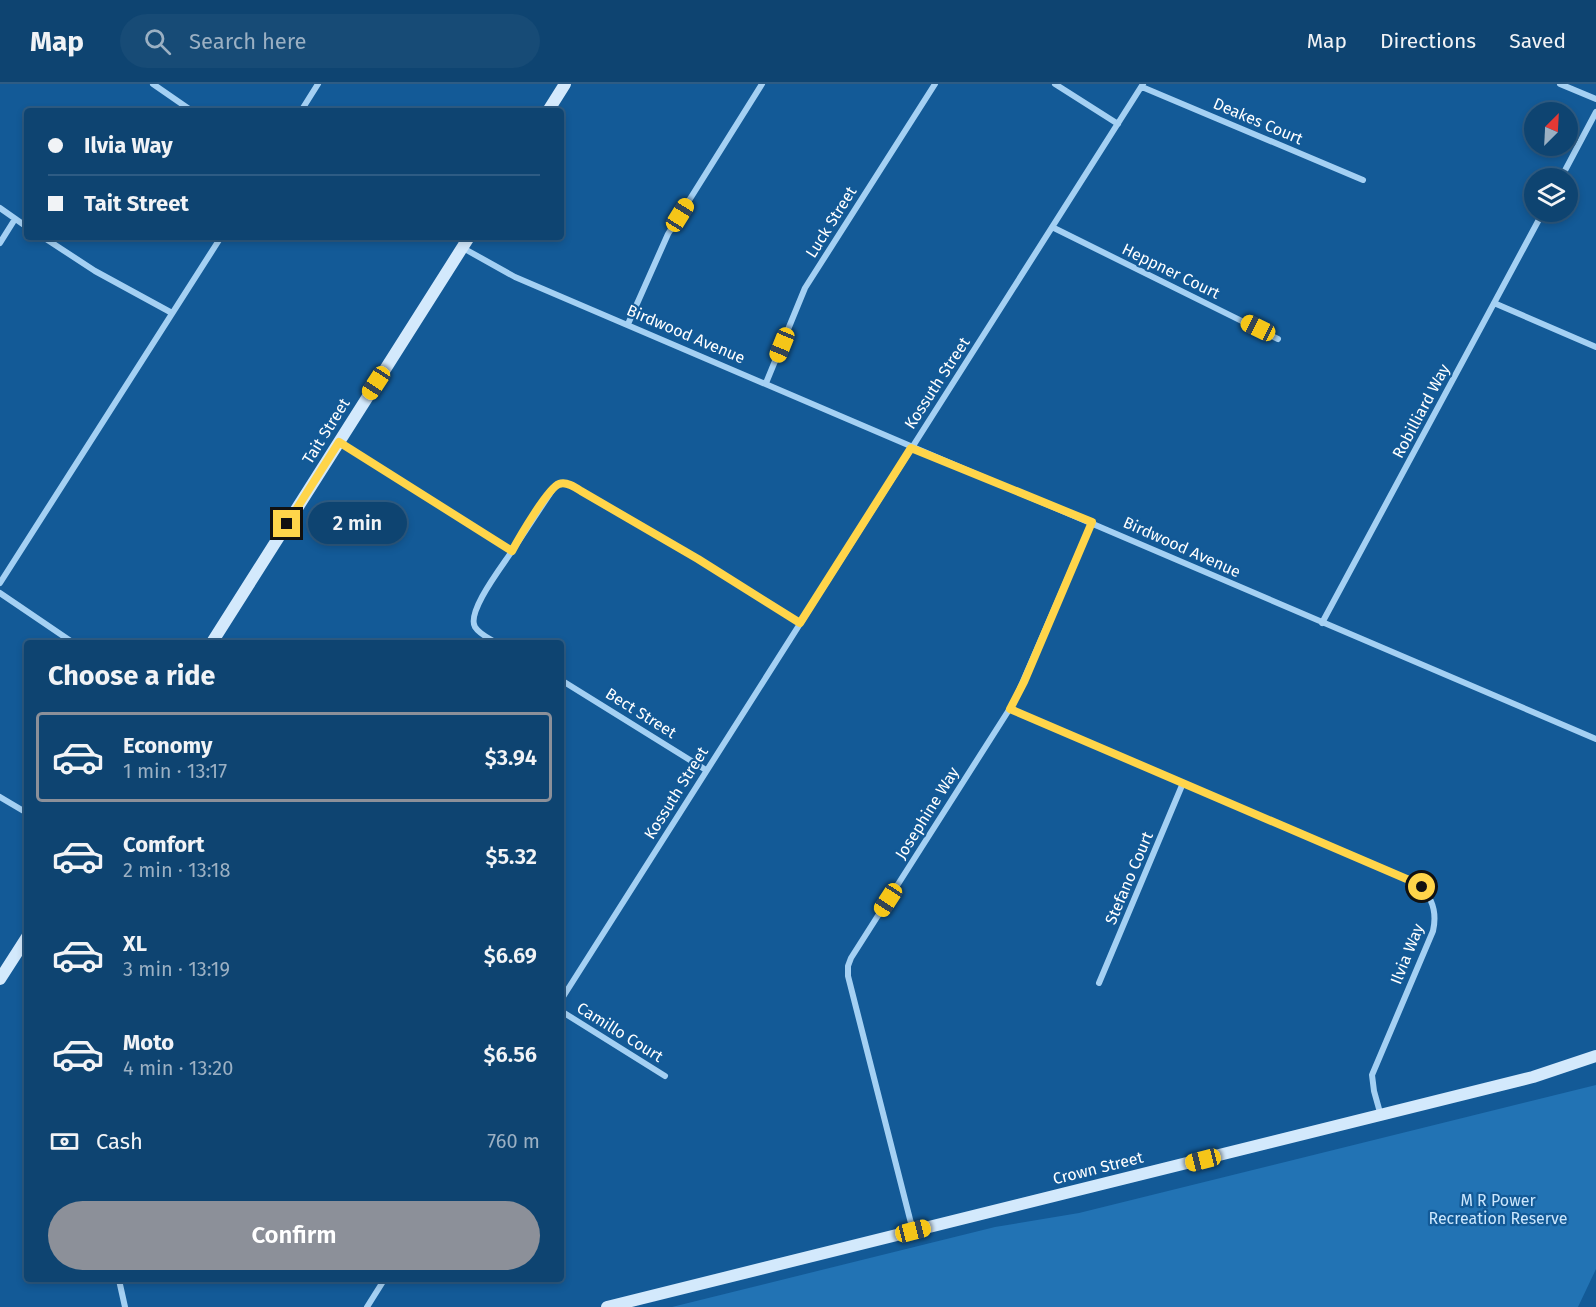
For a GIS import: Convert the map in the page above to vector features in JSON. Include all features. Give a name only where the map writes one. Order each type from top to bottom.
[{"type":"street","points":[[153,84],[188,108]]},
{"type":"street","points":[[303,108],[318,84]]},
{"type":"street","points":[[550,108],[565,84]]},
{"type":"street","points":[[628,324],[668,234],[762,84]]},
{"type":"street","name":"Luck Street","points":[[766,383],[805,288],[935,84]]},
{"type":"street","points":[[1054,84],[1118,124]]},
{"type":"street","points":[[1560,84],[1596,99]]},
{"type":"street","name":"Kossuth Street","points":[[564,995],[1142,85]]},
{"type":"street","name":"Deakes Court","points":[[1142,85],[1363,180]]},
{"type":"street","points":[[1566,168],[1596,112]]},
{"type":"street","points":[[0,208],[24,225]]},
{"type":"street","points":[[0,243],[15,219]]},
{"type":"street","name":"Robilliard Way","points":[[1322,623],[1538,222]]},
{"type":"street","name":"Heppner Court","points":[[1052,227],[1278,339]]},
{"type":"street","points":[[48,240],[95,271],[172,313]]},
{"type":"street","points":[[0,583],[219,240]]},
{"type":"street","name":"Birdwood Avenue","points":[[465,242],[515,277],[1596,739]]},
{"type":"street","name":"Tait Street","points":[[214,640],[465,242]]},
{"type":"street","points":[[1494,303],[1596,347]]},
{"type":"street","points":[[339,442],[512,551]]},
{"type":"street","points":[[493,640],[474,624],[473,618],[479,602],[549,492],[558,484],[567,484],[698,559],[800,623]]},
{"type":"street","name":"Josephine Way","points":[[913,1231],[848,976],[848,966],[1010,709],[1024,682],[1092,522]]},
{"type":"street","points":[[0,593],[69,640]]},
{"type":"street","name":"Bect Street","points":[[564,682],[706,770]]},
{"type":"street","name":"Ilvia Way","points":[[1010,709],[1414,882],[1425,891],[1435,916],[1433,931],[1372,1075],[1372,1084],[1381,1116]]},
{"type":"street","name":"Stefano Court","points":[[1099,983],[1183,783]]},
{"type":"street","points":[[0,797],[24,811]]},
{"type":"street","points":[[0,979],[24,942]]},
{"type":"street","name":"Camillo Court","points":[[564,1013],[665,1076]]},
{"type":"street","name":"Crown Street","points":[[607,1307],[1547,1074],[1596,1056]]},
{"type":"street","points":[[119,1282],[125,1307]]},
{"type":"street","points":[[367,1307],[383,1282]]},
{"type":"green space","name":"M R Power Recreation Reserve","points":[[1596,1085],[1596,1269],[1578,1307],[672,1307],[995,1227],[1079,1213]]},
{"type":"route","points":[[287,524],[339,442],[512,551],[549,492],[558,484],[564,483],[698,559],[800,623],[911,448],[1092,522],[1024,682],[1010,709],[1422,887]]}]
